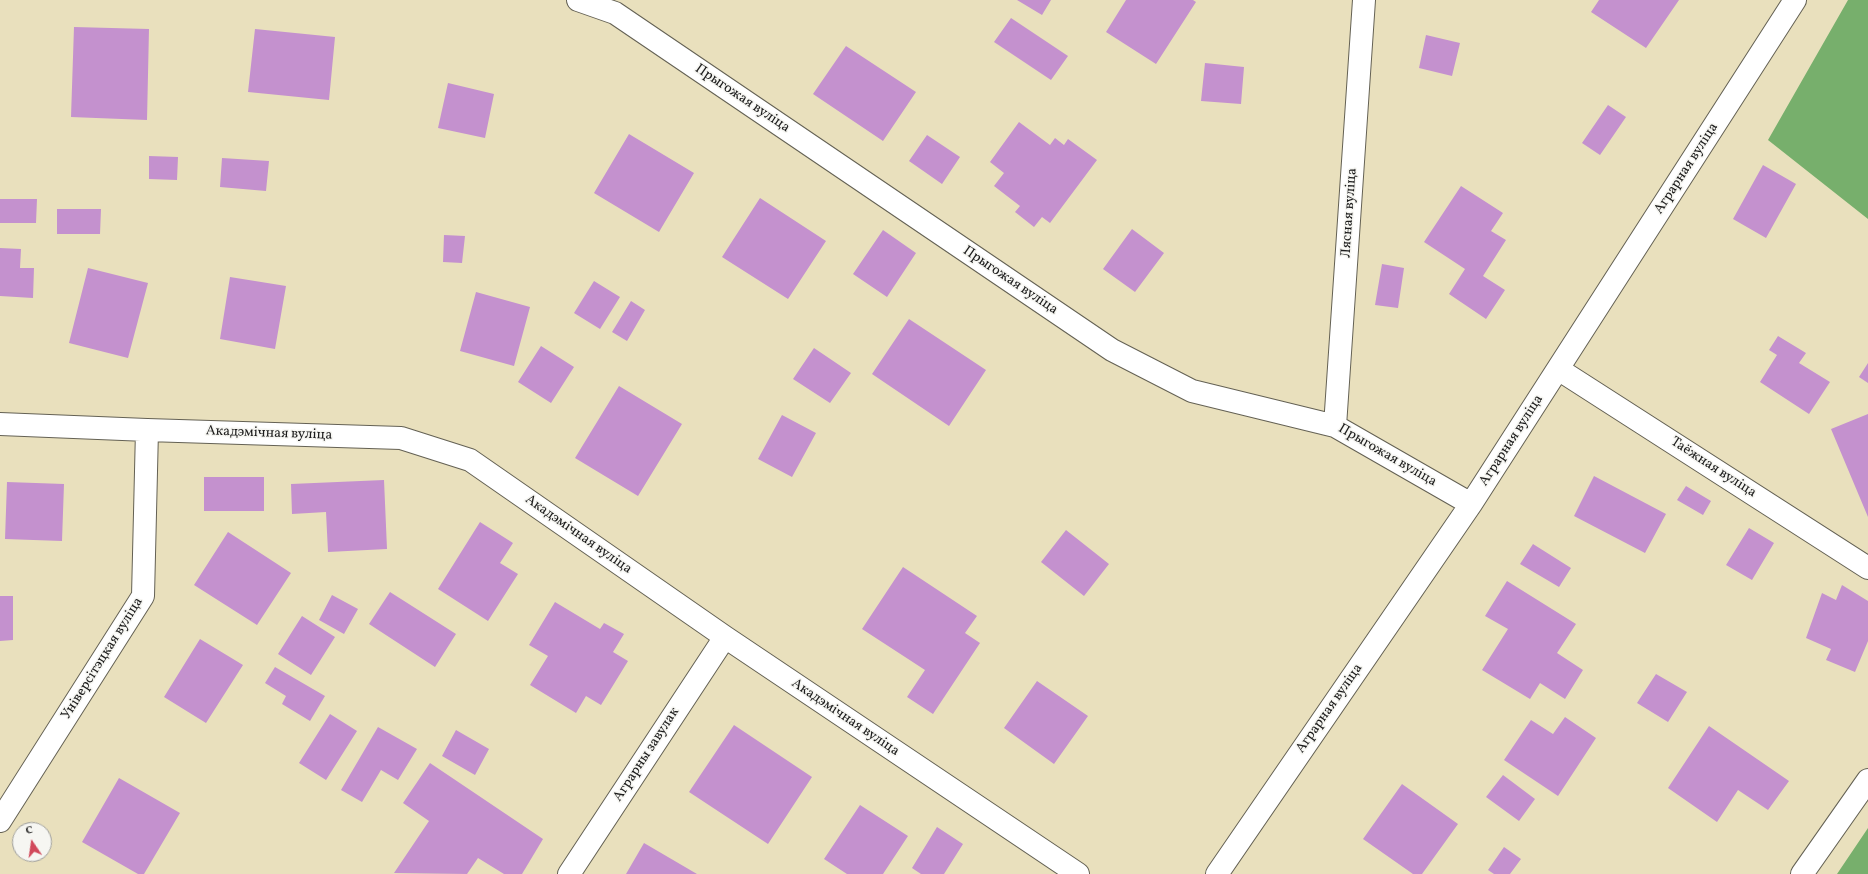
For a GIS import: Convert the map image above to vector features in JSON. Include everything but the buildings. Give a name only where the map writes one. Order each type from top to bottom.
[{"type":"street","name":"Прыгожая вуліца","points":[[578,0],[614,13],[1112,350],[1192,391],[1335,426],[1471,504]]},
{"type":"street","name":"Лясная вуліца","points":[[1335,426],[1364,0]]},
{"type":"street","name":"Аграрная вуліца","points":[[1217,874],[1471,504],[1795,0]]},
{"type":"street","name":"Таёжная вуліца","points":[[1558,369],[1868,568]]},
{"type":"street","name":"Акадэмічная вуліца","points":[[0,424],[402,438],[470,460],[725,637],[1078,874]]},
{"type":"street","name":"Універсітэцкая вуліца","points":[[0,821],[143,596],[147,430]]},
{"type":"street","name":"Аграрны завулак","points":[[569,874],[725,637]]},
{"type":"street","points":[[1802,874],[1868,780]]},
{"type":"green space","points":[[1848,0],[1868,0],[1868,219],[1768,140]]},
{"type":"green space","points":[[1868,828],[1868,874],[1837,874]]}]
